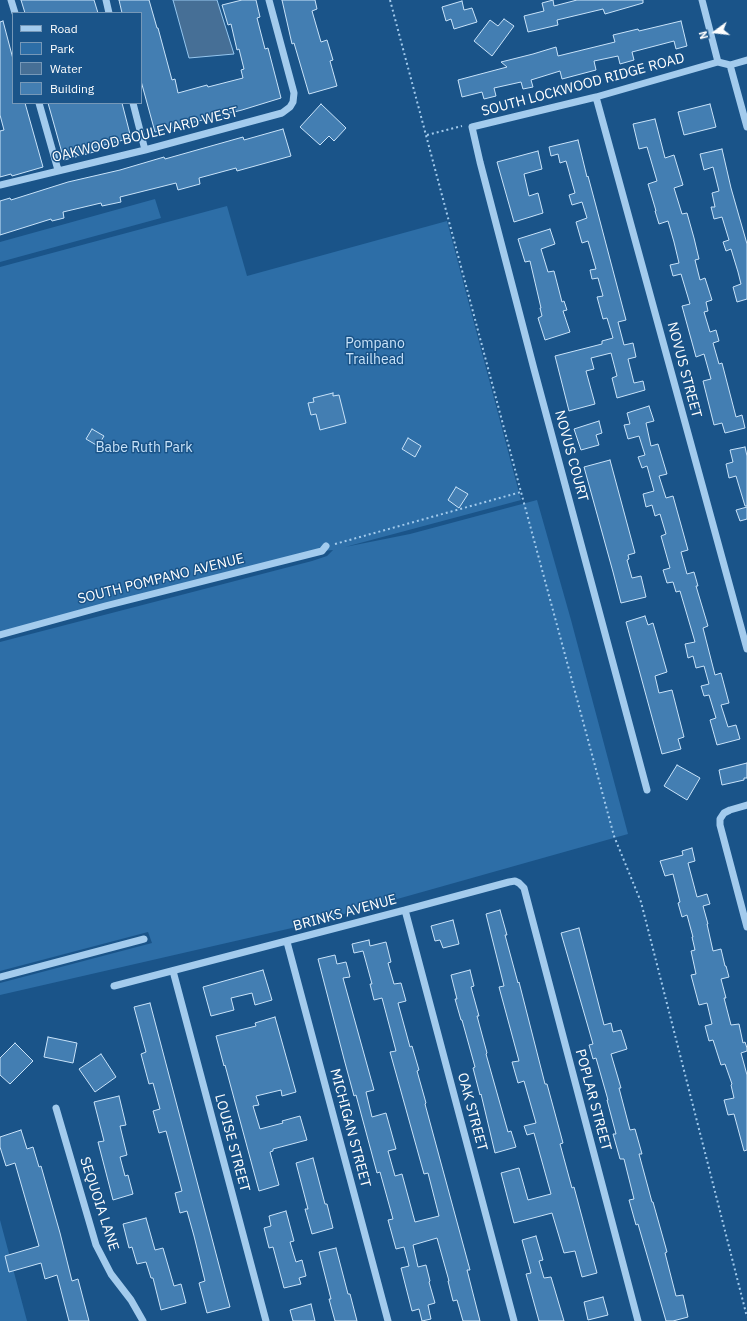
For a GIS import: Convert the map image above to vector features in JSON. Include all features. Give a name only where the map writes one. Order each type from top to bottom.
[{"type":"street","points":[[11,0],[15,12]]},
{"type":"street","points":[[106,0],[109,12]]},
{"type":"street","name":"OAKWOOD BOULEVARD WEST","points":[[0,185],[145,150],[277,115],[286,110],[292,102],[294,93],[269,0]]},
{"type":"street","points":[[702,0],[718,62],[730,65],[747,60]]},
{"type":"street","name":"SOUTH LOCKWOOD RIDGE ROAD","points":[[472,127],[596,97],[718,62]]},
{"type":"street","points":[[730,65],[747,127]]},
{"type":"street","name":"NOVUS STREET","points":[[596,97],[747,649]]},
{"type":"street","points":[[40,104],[58,170]]},
{"type":"street","points":[[133,104],[145,150]]},
{"type":"street","name":"NOVUS COURT","points":[[472,127],[530,353],[647,790]]},
{"type":"street","name":"SOUTH POMPANO AVENUE","points":[[0,635],[105,606],[322,551],[326,546]]},
{"type":"street","points":[[747,805],[730,810],[724,813],[720,818],[720,825],[747,927]]},
{"type":"street","name":"BRINKS AVENUE","points":[[114,986],[286,942],[509,882],[515,881],[522,885]]},
{"type":"street","name":"POPLAR STREET","points":[[522,885],[638,1321]]},
{"type":"street","name":"OAK STREET","points":[[405,910],[514,1321]]},
{"type":"street","points":[[0,977],[144,939]]},
{"type":"street","name":"MICHIGAN STREET","points":[[286,942],[388,1321]]},
{"type":"street","name":"LOUISE STREET","points":[[173,971],[266,1321]]},
{"type":"street","name":"SEQUOIA LANE","points":[[56,1108],[96,1245],[111,1274],[131,1300],[142,1321]]},
{"type":"path","points":[[390,0],[614,836],[641,902],[747,1317]]},
{"type":"path","points":[[427,135],[462,126],[472,127]]},
{"type":"path","points":[[326,546],[521,492]]},
{"type":"green space","points":[[155,199],[161,218],[0,262],[0,242]]},
{"type":"green space","points":[[227,206],[247,276],[447,221],[521,500],[345,547],[410,534],[537,500],[571,620],[628,834],[305,925],[0,995],[0,983],[152,943],[148,932],[0,971],[0,642],[312,561],[327,556],[333,550],[322,551],[0,635],[0,267]]},
{"type":"green space","points":[[0,1220],[27,1321],[0,1321]]},
{"type":"water","points":[[173,0],[217,0],[234,54],[189,58]]},
{"type":"building","points":[[21,0],[94,0],[98,12],[25,12]]},
{"type":"building","points":[[119,0],[149,0],[172,80],[175,79],[178,93],[207,85],[208,87],[243,78],[241,70],[244,69],[239,49],[237,50],[231,24],[228,25],[222,5],[242,0],[256,0],[260,17],[257,18],[265,49],[268,48],[281,98],[242,110],[155,132],[142,85],[142,12],[122,12]]},
{"type":"building","points":[[282,0],[315,0],[317,9],[312,11],[321,42],[327,40],[333,60],[330,61],[337,86],[309,94],[294,43],[292,44]]},
{"type":"building","points":[[553,0],[554,6],[577,0],[643,0],[643,3],[605,14],[603,9],[557,20],[558,25],[528,32],[524,16],[544,11],[542,3]]},
{"type":"building","points":[[462,1],[464,10],[472,8],[477,22],[454,29],[451,19],[446,21],[442,7]]},
{"type":"building","points":[[504,19],[514,26],[492,56],[474,41],[490,20],[498,26]]},
{"type":"building","points":[[3,21],[12,55],[12,104],[25,104],[43,167],[12,176],[11,174],[0,177],[0,131],[4,130],[0,115],[0,22]]},
{"type":"building","points":[[681,21],[687,46],[676,49],[674,41],[632,52],[634,60],[620,64],[618,56],[594,61],[596,70],[562,79],[560,71],[531,80],[533,87],[523,89],[521,82],[494,88],[496,96],[484,99],[482,92],[462,97],[458,80],[507,67],[501,62],[556,47],[558,56],[615,42],[613,35],[638,29],[639,31]]},
{"type":"building","points":[[48,104],[122,104],[131,138],[93,148],[94,152],[64,160]]},
{"type":"building","points":[[321,104],[346,128],[334,141],[329,136],[320,145],[300,127]]},
{"type":"building","points":[[710,104],[716,127],[684,135],[678,112]]},
{"type":"building","points":[[655,119],[665,158],[674,155],[683,185],[674,188],[682,214],[687,213],[699,259],[695,260],[700,280],[705,278],[712,300],[706,302],[708,311],[704,312],[710,332],[716,330],[719,341],[713,343],[719,364],[722,363],[736,417],[742,415],[745,428],[725,433],[722,423],[714,425],[703,381],[711,379],[704,354],[696,357],[682,306],[690,304],[681,274],[673,276],[670,265],[679,263],[674,242],[668,221],[659,224],[648,184],[657,181],[647,147],[639,149],[633,124]]},
{"type":"building","points":[[283,129],[291,156],[237,171],[236,168],[199,178],[200,184],[178,190],[176,183],[120,197],[121,202],[102,206],[101,203],[63,212],[64,218],[52,221],[51,219],[0,235],[0,201],[10,198],[11,200],[68,182],[120,170],[164,157],[165,159],[243,137],[244,140]]},
{"type":"building","points":[[578,140],[626,320],[618,322],[624,345],[633,343],[636,357],[628,359],[634,383],[643,381],[645,390],[617,398],[612,378],[617,376],[611,353],[591,358],[594,369],[586,371],[595,404],[569,411],[555,356],[602,344],[602,341],[613,338],[607,318],[603,319],[597,297],[603,296],[598,278],[592,279],[590,270],[596,269],[588,241],[582,243],[576,222],[587,218],[582,202],[572,205],[569,195],[575,193],[566,161],[560,163],[558,154],[551,156],[549,147]]},
{"type":"building","points":[[722,149],[731,188],[747,244],[747,299],[737,302],[733,287],[741,284],[738,272],[731,249],[726,251],[723,242],[729,240],[722,217],[714,219],[711,207],[715,207],[712,193],[719,191],[713,167],[704,170],[700,154]]},
{"type":"building","points":[[538,151],[542,169],[524,174],[529,196],[538,193],[543,213],[514,222],[497,162]]},
{"type":"building","points":[[550,229],[555,244],[541,249],[548,272],[554,271],[562,302],[564,301],[567,310],[563,311],[570,332],[545,340],[538,318],[542,316],[541,308],[530,261],[525,262],[518,239]]},
{"type":"building","points":[[333,393],[333,396],[339,395],[346,423],[320,430],[316,414],[311,415],[308,403],[314,402],[313,398]]},
{"type":"building","points":[[649,406],[654,421],[646,423],[651,446],[658,444],[667,474],[659,476],[666,498],[673,496],[688,550],[681,552],[687,574],[694,572],[698,586],[696,586],[708,626],[703,628],[715,675],[721,673],[729,703],[721,705],[728,727],[736,725],[740,739],[717,745],[710,720],[716,718],[709,695],[704,696],[701,686],[709,684],[704,666],[696,668],[693,656],[688,658],[685,644],[695,642],[680,591],[676,592],[673,582],[667,583],[663,570],[670,568],[661,536],[666,534],[660,514],[655,516],[652,505],[646,507],[643,494],[654,491],[647,466],[642,468],[638,457],[645,455],[639,436],[628,439],[624,425],[630,424],[627,413]]},
{"type":"building","points":[[599,421],[602,433],[596,435],[599,445],[581,450],[574,429]]},
{"type":"building","points":[[92,429],[104,436],[98,446],[86,439]]},
{"type":"building","points":[[408,438],[421,446],[415,457],[402,449]]},
{"type":"building","points":[[745,447],[747,456],[747,506],[745,506],[736,476],[729,478],[726,464],[733,462],[730,450]]},
{"type":"building","points":[[610,460],[635,553],[628,555],[629,559],[627,560],[632,578],[641,576],[646,597],[621,603],[584,467]]},
{"type":"building","points":[[456,487],[468,494],[459,508],[448,500]]},
{"type":"building","points":[[747,507],[747,519],[740,521],[736,510]]},
{"type":"building","points":[[645,616],[648,625],[653,623],[667,672],[655,676],[659,693],[672,690],[684,737],[678,739],[681,749],[662,754],[626,622]]},
{"type":"building","points":[[747,763],[747,778],[722,785],[719,770]]},
{"type":"building","points":[[677,765],[700,778],[687,800],[664,786]]},
{"type":"building","points":[[692,848],[695,861],[688,863],[697,897],[707,894],[710,904],[703,906],[713,951],[721,949],[729,977],[721,979],[731,1025],[739,1024],[743,1043],[745,1042],[747,1048],[747,1051],[741,1053],[747,1075],[747,1150],[744,1151],[734,1114],[728,1115],[724,1100],[734,1098],[732,1084],[725,1064],[721,1065],[713,1040],[709,1041],[705,1026],[712,1024],[707,1003],[699,1005],[691,975],[696,974],[691,951],[695,950],[687,915],[682,917],[673,874],[665,876],[660,861],[683,855],[682,851]]},
{"type":"building","points":[[500,910],[507,935],[505,935],[518,983],[519,982],[545,1084],[547,1084],[563,1143],[560,1144],[572,1188],[574,1187],[597,1273],[582,1277],[575,1251],[564,1253],[552,1213],[514,1223],[501,1173],[519,1168],[528,1200],[551,1194],[534,1133],[527,1135],[524,1126],[536,1123],[524,1081],[518,1083],[512,1062],[519,1061],[499,987],[504,986],[486,914]]},
{"type":"building","points":[[453,920],[459,944],[443,948],[440,940],[435,941],[431,926]]},
{"type":"building","points":[[579,928],[604,1025],[611,1023],[613,1032],[621,1030],[627,1049],[611,1054],[621,1088],[619,1088],[630,1130],[635,1129],[642,1154],[639,1154],[667,1252],[665,1253],[676,1296],[683,1295],[688,1317],[673,1321],[666,1321],[638,1224],[636,1225],[629,1200],[634,1199],[624,1159],[620,1159],[613,1134],[616,1134],[608,1100],[596,1058],[593,1059],[589,1045],[593,1044],[561,933]]},
{"type":"building","points":[[369,940],[370,946],[386,942],[391,962],[388,963],[394,984],[401,983],[406,1001],[398,1003],[410,1047],[412,1046],[419,1070],[417,1071],[426,1103],[425,1104],[470,1270],[467,1270],[480,1321],[463,1321],[457,1300],[453,1301],[437,1238],[413,1245],[418,1267],[426,1265],[430,1281],[435,1303],[428,1305],[431,1319],[422,1321],[419,1309],[412,1311],[401,1268],[409,1266],[404,1247],[396,1249],[388,1220],[393,1219],[380,1172],[377,1173],[356,1095],[354,1096],[318,959],[335,955],[337,964],[346,962],[350,977],[343,978],[374,1090],[366,1092],[372,1117],[386,1113],[396,1149],[388,1151],[395,1176],[402,1174],[415,1222],[439,1216],[428,1173],[424,1174],[390,1052],[396,1051],[382,998],[374,1000],[370,984],[372,984],[363,951],[354,953],[352,944]]},
{"type":"building","points":[[263,970],[272,1000],[255,1005],[252,993],[231,998],[234,1010],[211,1016],[203,987]]},
{"type":"building","points":[[470,970],[474,986],[471,987],[479,1016],[477,1016],[487,1053],[486,1054],[508,1132],[511,1131],[516,1147],[495,1153],[481,1094],[480,1095],[473,1068],[475,1067],[455,999],[457,999],[451,975]]},
{"type":"building","points":[[150,1003],[230,1307],[207,1313],[199,1283],[205,1281],[194,1236],[187,1211],[180,1213],[175,1193],[182,1191],[166,1131],[159,1133],[153,1111],[160,1109],[153,1083],[149,1084],[141,1054],[146,1052],[134,1007]]},
{"type":"building","points":[[275,1017],[296,1092],[282,1096],[281,1090],[256,1096],[259,1105],[253,1106],[260,1129],[283,1123],[282,1121],[300,1116],[307,1140],[273,1149],[273,1151],[270,1152],[279,1185],[259,1191],[216,1036],[256,1026],[255,1023]]},
{"type":"building","points":[[48,1037],[77,1043],[73,1063],[44,1057]]},
{"type":"building","points":[[15,1043],[33,1061],[10,1084],[0,1075],[0,1058]]},
{"type":"building","points":[[101,1054],[116,1077],[95,1092],[79,1069]]},
{"type":"building","points":[[119,1096],[126,1125],[120,1126],[127,1155],[120,1157],[125,1176],[128,1175],[133,1194],[113,1200],[98,1142],[104,1141],[94,1102]]},
{"type":"building","points":[[21,1130],[27,1149],[33,1147],[39,1167],[41,1166],[72,1281],[78,1279],[89,1321],[69,1321],[57,1275],[45,1279],[41,1263],[9,1272],[5,1256],[39,1246],[15,1163],[6,1166],[0,1147],[0,1137]]},
{"type":"building","points":[[313,1158],[333,1228],[312,1234],[305,1209],[308,1209],[296,1163]]},
{"type":"building","points":[[286,1211],[294,1241],[290,1242],[296,1262],[302,1260],[306,1276],[299,1278],[301,1284],[284,1288],[273,1247],[269,1248],[264,1228],[271,1226],[269,1216]]},
{"type":"building","points":[[146,1218],[155,1250],[163,1248],[174,1286],[181,1284],[186,1303],[161,1310],[153,1278],[151,1278],[146,1262],[137,1264],[132,1247],[129,1248],[123,1224]]},
{"type":"building","points":[[536,1236],[543,1260],[539,1261],[544,1278],[551,1277],[564,1321],[539,1321],[526,1274],[531,1273],[522,1240]]},
{"type":"building","points":[[336,1248],[357,1321],[335,1321],[319,1252]]},
{"type":"building","points":[[603,1297],[608,1315],[588,1320],[584,1302]]},
{"type":"building","points":[[311,1304],[315,1321],[293,1321],[290,1310]]},
{"type":"park label","name":"Pompano Trailhead","points":[[375,352]]},
{"type":"park label","name":"Babe Ruth Park","points":[[144,448]]}]
